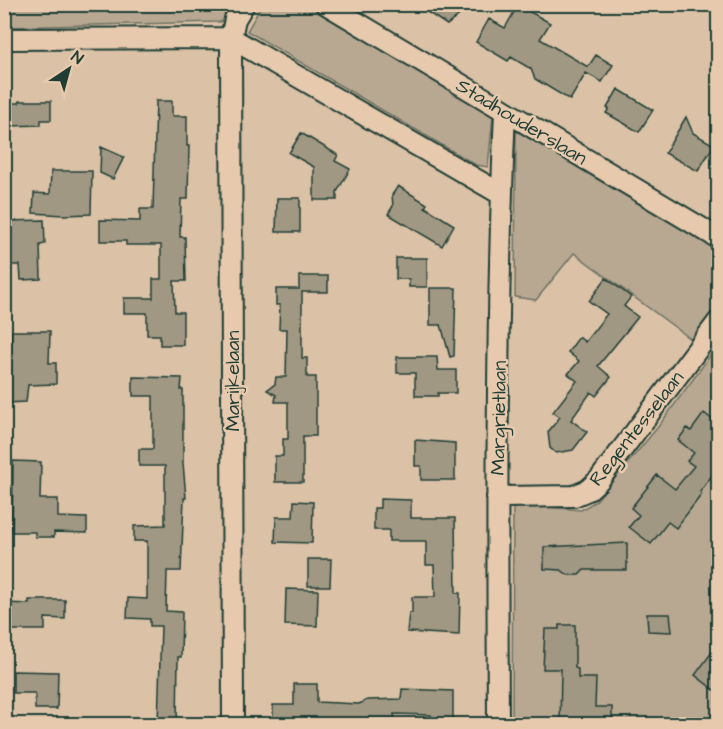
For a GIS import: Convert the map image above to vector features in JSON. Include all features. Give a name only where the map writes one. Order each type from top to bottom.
[{"type":"street","name":"Marijkelaan","points":[[233,724],[231,38],[235,19],[244,4]]},
{"type":"street","name":"Stadhouderslaan","points":[[326,4],[718,238]]},
{"type":"street","points":[[4,39],[231,38],[501,194]]},
{"type":"street","name":"Margrietlaan","points":[[498,724],[497,497],[501,194],[505,111]]},
{"type":"street","name":"Regentesselaan","points":[[497,497],[574,496],[588,490],[599,480],[718,322]]},
{"type":"shaded area","points":[[4,5],[234,5],[226,21],[219,22],[5,27]]},
{"type":"shaded area","points":[[262,5],[307,5],[493,116],[488,167],[476,165],[247,31]]},
{"type":"shaded area","points":[[516,128],[718,250],[718,311],[695,342],[574,253],[536,300],[515,297]]},
{"type":"shaded area","points":[[718,345],[718,724],[512,724],[513,507],[525,505],[581,510],[596,501],[658,427]]},
{"type":"building","points":[[415,4],[473,4],[447,25]]},
{"type":"building","points":[[518,5],[550,23],[540,39],[588,67],[596,55],[613,65],[602,82],[586,73],[570,100],[535,79],[531,69],[511,57],[508,61],[476,42],[489,19],[505,28]]},
{"type":"building","points":[[618,89],[653,110],[639,132],[606,113]]},
{"type":"building","points":[[19,101],[51,101],[51,120],[41,120],[41,125],[8,126],[8,103],[19,103]]},
{"type":"building","points":[[156,101],[172,101],[172,116],[187,116],[188,199],[181,199],[180,237],[185,237],[186,281],[174,281],[175,312],[183,312],[183,345],[160,345],[160,335],[147,335],[147,313],[124,313],[124,298],[153,298],[153,279],[161,279],[161,245],[126,245],[126,241],[100,241],[100,220],[140,221],[140,209],[153,209]]},
{"type":"building","points":[[686,117],[693,133],[714,145],[698,171],[665,153]]},
{"type":"building","points":[[301,133],[338,155],[335,161],[350,169],[337,192],[337,200],[314,200],[314,167],[289,153]]},
{"type":"building","points":[[101,147],[124,157],[113,179],[100,173]]},
{"type":"building","points":[[51,171],[92,171],[91,214],[33,213],[34,193],[50,194]]},
{"type":"building","points":[[398,186],[427,204],[425,207],[454,225],[442,246],[388,214],[393,206],[392,195]]},
{"type":"building","points":[[277,198],[300,198],[300,232],[276,232]]},
{"type":"building","points":[[44,220],[45,244],[40,245],[41,279],[21,280],[20,265],[10,265],[8,221]]},
{"type":"building","points":[[396,258],[427,258],[427,287],[409,287],[409,279],[396,279]]},
{"type":"building","points":[[299,276],[328,276],[328,292],[302,292],[302,358],[307,358],[307,377],[316,377],[316,436],[303,436],[303,482],[275,482],[275,456],[283,456],[283,439],[288,439],[288,402],[275,402],[276,395],[267,390],[275,384],[276,377],[286,377],[287,329],[279,329],[280,305],[276,305],[276,289],[299,289]]},
{"type":"building","points":[[606,278],[631,297],[624,306],[638,317],[598,366],[611,377],[596,396],[591,392],[571,420],[587,432],[573,450],[556,453],[550,448],[548,432],[560,417],[553,412],[577,381],[568,374],[579,361],[568,352],[579,337],[585,342],[607,314],[589,301]]},
{"type":"building","points":[[430,288],[456,288],[454,356],[450,357],[441,325],[430,325]]},
{"type":"building","points":[[11,331],[50,331],[49,363],[56,363],[56,384],[28,385],[26,402],[6,403],[4,369],[6,369],[6,358],[11,358]]},
{"type":"building","points":[[397,357],[437,357],[438,370],[456,370],[456,393],[415,396],[415,373],[397,373]]},
{"type":"building","points":[[133,377],[182,378],[183,463],[186,498],[184,498],[181,571],[167,571],[166,611],[182,612],[181,657],[178,657],[177,724],[158,724],[161,626],[150,626],[150,619],[127,618],[128,598],[147,599],[147,541],[134,541],[134,526],[165,525],[165,466],[139,466],[139,449],[153,449],[153,396],[133,396]]},
{"type":"building","points":[[704,413],[718,424],[718,467],[700,492],[702,494],[676,528],[668,522],[651,544],[629,527],[639,515],[631,508],[657,475],[675,489],[694,466],[687,461],[694,453],[678,440],[687,428],[691,431]]},
{"type":"building","points":[[415,440],[455,443],[455,480],[421,480],[421,466],[415,466]]},
{"type":"building","points":[[13,461],[41,462],[40,499],[58,499],[58,517],[87,518],[87,533],[54,532],[54,537],[35,537],[35,532],[12,532]]},
{"type":"building","points":[[380,499],[411,500],[411,518],[455,518],[456,593],[460,593],[459,635],[407,632],[409,613],[412,613],[412,597],[435,597],[434,565],[426,565],[426,541],[389,541],[389,530],[374,530],[374,508],[380,508]]},
{"type":"building","points":[[294,501],[313,502],[312,543],[275,542],[276,517],[293,517]]},
{"type":"building","points":[[627,543],[627,570],[584,570],[579,575],[568,575],[561,570],[544,569],[544,547]]},
{"type":"building","points":[[308,559],[331,559],[330,586],[308,586]]},
{"type":"building","points":[[286,589],[318,590],[317,626],[285,625]]},
{"type":"building","points":[[29,600],[65,600],[65,619],[45,618],[45,630],[6,630],[6,603],[29,604]]},
{"type":"building","points":[[647,614],[670,614],[672,632],[648,631]]},
{"type":"building","points":[[559,625],[575,625],[575,668],[578,669],[578,678],[596,678],[595,707],[612,707],[612,724],[560,724],[561,669],[543,669],[545,629],[559,629]]},
{"type":"building","points":[[718,644],[718,693],[695,675]]},
{"type":"building","points":[[13,671],[58,672],[57,709],[35,709],[35,693],[13,693]]},
{"type":"building","points":[[294,684],[317,684],[317,702],[359,704],[367,700],[401,699],[402,689],[453,691],[453,724],[431,724],[431,715],[394,714],[395,723],[386,724],[273,724],[273,705],[294,705]]}]
